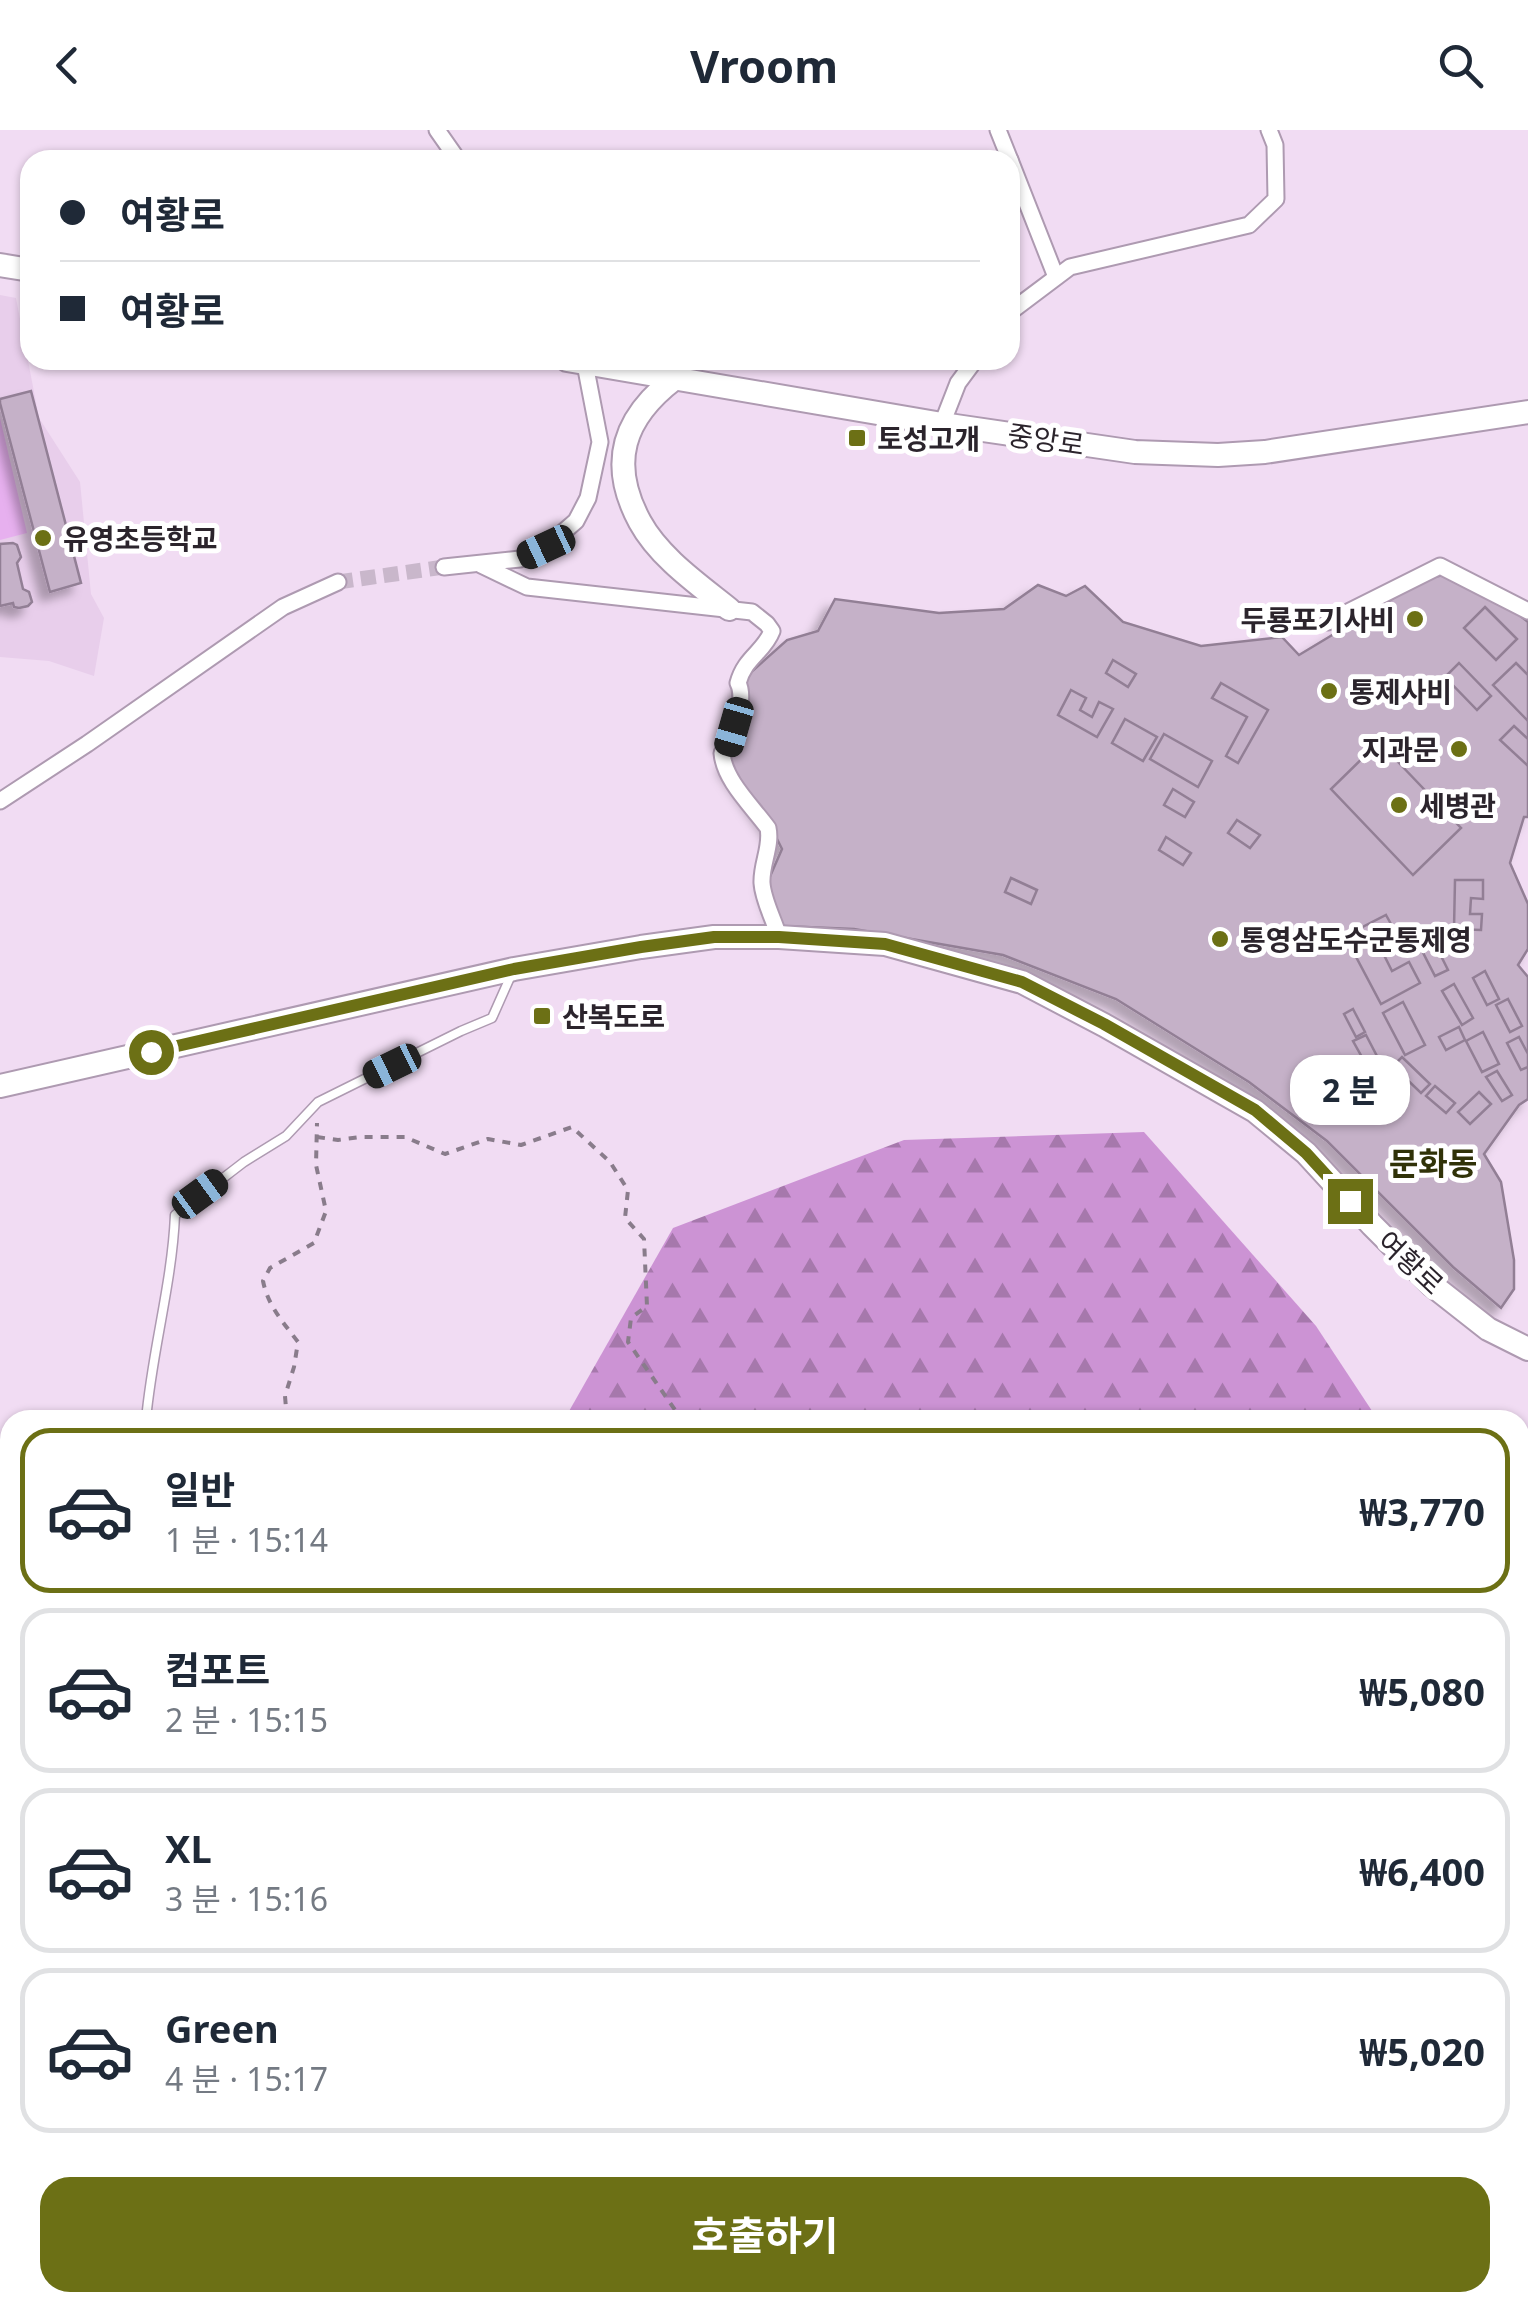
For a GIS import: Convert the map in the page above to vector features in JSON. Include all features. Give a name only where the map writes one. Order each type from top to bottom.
[{"type":"street","points":[[440,136],[459,130]]},
{"type":"street","points":[[1020,304],[1070,267],[1249,225],[1276,200],[1275,145],[1269,130]]},
{"type":"street","points":[[1020,185],[1056,277]]},
{"type":"street","points":[[444,567],[520,559],[546,547],[576,522],[588,498],[600,442],[580,370]]},
{"type":"street","name":"중앙로","points":[[626,370],[1134,452],[1265,452],[1528,412]]},
{"type":"street","points":[[942,424],[958,382],[967,370]]},
{"type":"street","points":[[674,379],[657,392],[634,420],[622,452],[627,489],[640,523],[665,554],[729,609]]},
{"type":"street","points":[[481,564],[527,587],[752,612],[768,624],[770,638],[742,668],[738,683],[742,691],[740,706],[728,747],[722,754],[729,776],[768,828],[762,886],[779,937]]},
{"type":"street","points":[[1328,622],[1440,566],[1528,610]]},
{"type":"street","points":[[0,802],[283,607],[338,582]]},
{"type":"street","name":"여황로","points":[[0,1086],[514,969],[641,947],[714,937],[885,944],[1022,982],[1255,1110],[1306,1153],[1432,1285],[1488,1329],[1528,1349]]},
{"type":"lane","points":[[147,1410],[174,1248],[175,1215],[244,1162],[286,1136],[318,1102],[492,1018],[514,969]]},
{"type":"path","points":[[286,1410],[285,1396],[298,1342],[272,1308],[263,1281],[270,1268],[314,1243],[326,1210],[316,1165],[318,1102]]},
{"type":"path","points":[[317,1137],[405,1138],[445,1154],[488,1139],[522,1145],[572,1127],[610,1162],[628,1190],[625,1218],[644,1239],[646,1306],[631,1318],[628,1342],[675,1410]]},
{"type":"shaded area","name":"유영초등학교","points":[[0,295],[16,298],[20,370],[30,370],[39,418],[80,482],[91,594],[104,618],[94,676],[49,661],[0,657]]},
{"type":"shaded area","points":[[0,418],[27,533],[0,540]]},
{"type":"green space","points":[[1144,1132],[1316,1326],[1371,1410],[570,1410],[673,1228],[904,1140]]},
{"type":"building","points":[[31,391],[81,583],[50,592],[0,403],[0,399]]},
{"type":"building","points":[[13,543],[21,557],[17,563],[23,589],[29,592],[32,602],[19,608],[13,603],[0,606],[0,544]]},
{"type":"building","name":"통영삼도수군통제영","points":[[1450,574],[1499,599],[1528,622],[1528,817],[1524,817],[1510,863],[1528,904],[1528,949],[1518,965],[1528,977],[1528,1099],[1519,1105],[1484,1154],[1501,1182],[1514,1260],[1514,1289],[1501,1308],[1453,1267],[1327,1141],[1249,1082],[1116,999],[1003,955],[854,929],[781,926],[768,881],[782,849],[769,823],[727,764],[745,714],[740,682],[787,640],[818,631],[835,599],[939,613],[1004,609],[1038,585],[1066,596],[1085,586],[1123,622],[1201,646],[1282,637],[1299,655],[1427,578]]},
{"type":"building","points":[[1485,607],[1517,639],[1496,660],[1464,628]]},
{"type":"building","points":[[1113,660],[1136,674],[1128,687],[1106,673]]},
{"type":"building","points":[[1459,663],[1491,696],[1477,710],[1445,677]]},
{"type":"building","points":[[1516,663],[1528,675],[1528,721],[1493,685]]},
{"type":"building","points":[[1221,683],[1268,710],[1238,763],[1226,756],[1247,717],[1212,698]]},
{"type":"building","points":[[1071,690],[1086,698],[1080,710],[1092,717],[1099,702],[1113,709],[1097,737],[1058,715]]},
{"type":"building","points":[[1125,719],[1157,737],[1143,761],[1112,743]]},
{"type":"building","points":[[1514,726],[1528,739],[1528,766],[1500,740]]},
{"type":"building","points":[[1164,734],[1212,761],[1198,787],[1150,759]]},
{"type":"building","points":[[1379,742],[1461,828],[1413,875],[1331,789]]},
{"type":"building","points":[[1173,789],[1194,802],[1185,817],[1164,805]]},
{"type":"building","points":[[1237,820],[1260,835],[1250,848],[1228,833]]},
{"type":"building","points":[[1166,837],[1191,853],[1183,865],[1159,850]]},
{"type":"building","points":[[1011,878],[1037,890],[1031,904],[1005,892]]},
{"type":"building","points":[[1455,880],[1483,880],[1483,899],[1471,898],[1470,914],[1482,914],[1481,930],[1454,929]]},
{"type":"building","points":[[1386,915],[1397,935],[1379,945],[1392,971],[1409,962],[1420,983],[1381,1004],[1345,936]]},
{"type":"building","points":[[1428,930],[1448,970],[1435,976],[1415,937]]},
{"type":"building","points":[[1485,971],[1499,999],[1487,1005],[1473,978]]},
{"type":"building","points":[[1454,984],[1473,1018],[1462,1025],[1442,991]]},
{"type":"building","points":[[1508,999],[1522,1026],[1510,1032],[1496,1005]]},
{"type":"building","points":[[1403,1002],[1425,1045],[1405,1055],[1383,1013]]},
{"type":"building","points":[[1353,1009],[1365,1032],[1356,1037],[1344,1014]]},
{"type":"building","points":[[1459,1027],[1465,1040],[1446,1050],[1439,1037]]},
{"type":"building","points":[[1483,1032],[1499,1064],[1482,1072],[1466,1041]]},
{"type":"building","points":[[1366,1035],[1379,1060],[1367,1066],[1353,1041]]},
{"type":"building","points":[[1519,1037],[1528,1054],[1528,1067],[1521,1070],[1507,1043]]},
{"type":"building","points":[[1402,1057],[1430,1084],[1421,1093],[1393,1066]]},
{"type":"building","points":[[1497,1071],[1512,1095],[1502,1101],[1486,1077]]},
{"type":"building","points":[[1435,1086],[1455,1103],[1446,1113],[1426,1096]]},
{"type":"building","points":[[1479,1092],[1491,1104],[1470,1124],[1458,1112]]},
{"type":"tunnel","points":[[338,582],[444,567]]},
{"type":"place","name":"토성고개","points":[[857,438]]},
{"type":"place","name":"유영초등학교","points":[[43,538]]},
{"type":"place","name":"두룡포기사비","points":[[1415,619]]},
{"type":"place","name":"통제사비","points":[[1329,691]]},
{"type":"place","name":"지과문","points":[[1459,749]]},
{"type":"place","name":"세병관","points":[[1399,805]]},
{"type":"place","name":"통영삼도수군통제영","points":[[1220,939]]},
{"type":"place","name":"산복도로","points":[[542,1016]]},
{"type":"district","name":"문화동","points":[[1433,1162]]},
{"type":"route","points":[[151,1052],[514,969],[641,947],[714,937],[885,944],[1022,982],[1104,1024],[1255,1110],[1306,1153],[1350,1201]]}]
